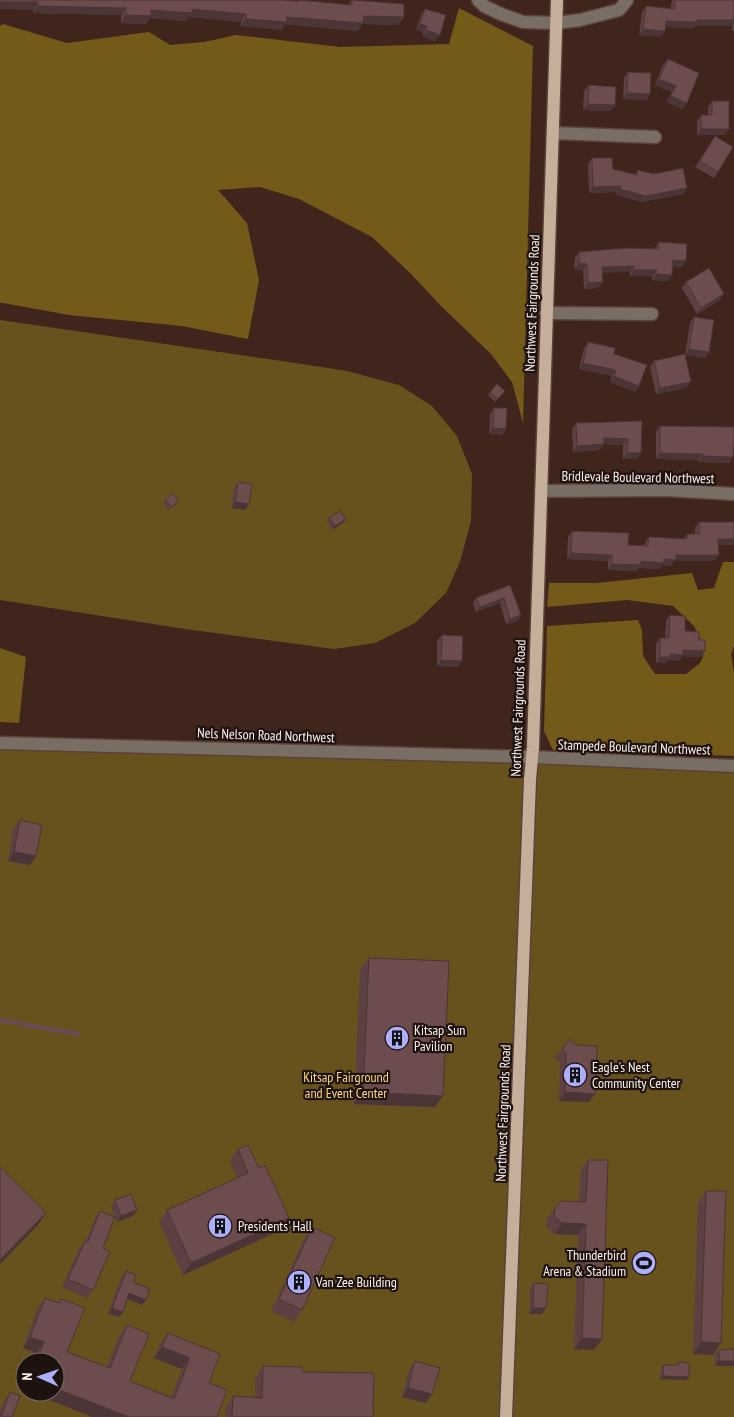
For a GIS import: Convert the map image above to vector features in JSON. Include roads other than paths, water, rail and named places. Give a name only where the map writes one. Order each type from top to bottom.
[{"type":"main road","name":"Northwest Fairgrounds Road","points":[[506,1417],[532,757],[556,0]]},
{"type":"street","points":[[478,0],[484,6],[523,22],[556,23],[580,20],[618,10],[627,0]]},
{"type":"street","points":[[553,133],[655,136]]},
{"type":"street","points":[[546,313],[652,314]]},
{"type":"street","name":"Bridlevale Boulevard Northwest","points":[[541,491],[666,490],[734,494]]},
{"type":"street","name":"Nels Nelson Road Northwest","points":[[0,743],[532,757]]},
{"type":"street","name":"Stampede Boulevard Northwest","points":[[532,757],[734,766]]},
{"type":"waterway","points":[[0,1020],[78,1034]]},
{"type":"place","name":"Kitsap Sun Pavilion","points":[[397,1038]]},
{"type":"place","name":"Eagle's Nest Community Center","points":[[575,1075]]},
{"type":"place","name":"Presidents' Hall","points":[[220,1226]]},
{"type":"place","name":"Thunderbird Arena & Stadium","points":[[644,1263]]},
{"type":"place","name":"Van Zee Building","points":[[299,1282]]},
{"type":"park label","name":"Kitsap Fairground and Event Center","points":[[346,1086]]}]
